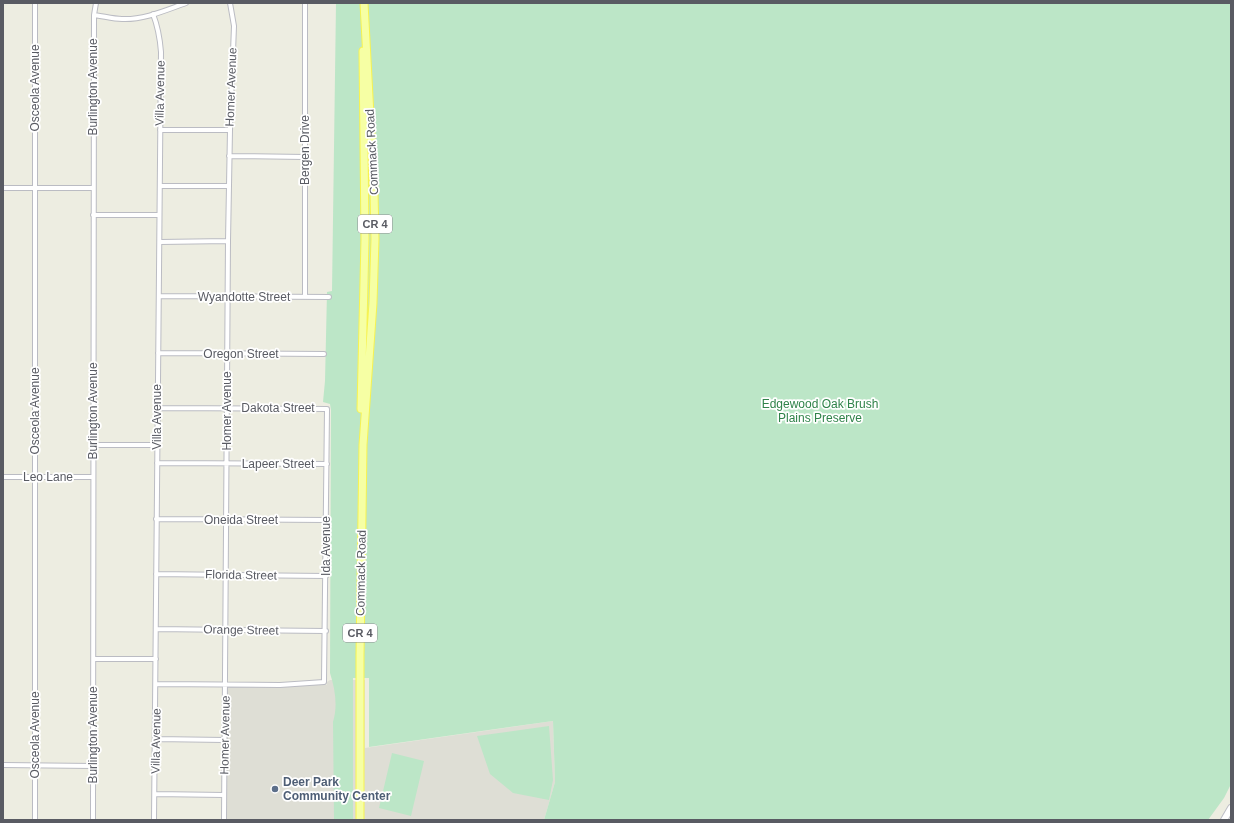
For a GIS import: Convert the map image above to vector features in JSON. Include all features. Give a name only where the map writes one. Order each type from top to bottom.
[{"type":"main road","name":"Commack Road","points":[[363,445],[361,412],[365,239],[362,85],[364,3]]},
{"type":"main road","name":"Commack Road","points":[[360,820],[360,648],[363,445],[373,303],[375,239],[374,183],[364,3]]},
{"type":"street","name":"Osceola Avenue","points":[[35,3],[35,820]]},
{"type":"street","name":"Burlington Avenue","points":[[93,820],[93,188],[94,15],[96,3]]},
{"type":"street","points":[[94,15],[122,19],[136,18],[186,3]]},
{"type":"street","name":"Homer Avenue","points":[[224,820],[228,241],[234,26],[230,3]]},
{"type":"street","name":"Bergen Drive","points":[[304,297],[305,3]]},
{"type":"street","name":"Villa Avenue","points":[[153,14],[158,31],[161,52],[156,519],[156,739],[154,820]]},
{"type":"street","points":[[160,130],[230,130]]},
{"type":"street","points":[[230,156],[305,157]]},
{"type":"street","points":[[160,186],[229,186]]},
{"type":"street","points":[[3,188],[93,188]]},
{"type":"street","points":[[93,215],[159,215]]},
{"type":"street","points":[[160,242],[228,241]]},
{"type":"street","name":"Wyandotte Street","points":[[158,296],[329,297]]},
{"type":"street","name":"Oregon Street","points":[[158,353],[324,354]]},
{"type":"street","name":"Dakota Street","points":[[158,408],[327,409]]},
{"type":"street","name":"Ida Avenue","points":[[225,685],[280,685],[324,682],[326,630],[327,409]]},
{"type":"street","points":[[93,445],[157,445]]},
{"type":"street","name":"Lapeer Street","points":[[157,463],[327,464]]},
{"type":"street","name":"Leo Lane","points":[[3,477],[93,477]]},
{"type":"street","name":"Oneida Street","points":[[156,519],[326,520]]},
{"type":"street","name":"Florida Street","points":[[156,574],[326,576]]},
{"type":"street","name":"Orange Street","points":[[156,629],[326,630]]},
{"type":"street","points":[[94,659],[156,659]]},
{"type":"street","points":[[156,684],[225,685]]},
{"type":"street","points":[[156,739],[224,740]]},
{"type":"street","points":[[3,765],[93,766]]},
{"type":"street","points":[[155,794],[224,795]]},
{"type":"street","points":[[1224,820],[1231,808]]},
{"type":"shaded area","points":[[330,680],[365,680],[365,748],[553,721],[555,782],[544,820],[224,820],[225,685],[327,685],[327,682]]},
{"type":"green space","name":"Edgewood Oak Brush Plains Preserve","points":[[336,3],[1231,3],[1231,784],[1224,798],[1208,820],[544,820],[555,782],[553,721],[369,747],[369,678],[353,678],[353,820],[334,820],[333,722],[336,703],[330,673],[331,410],[330,404],[323,402],[325,381],[327,292],[332,291]]},
{"type":"green space","points":[[549,726],[553,780],[549,800],[513,793],[490,774],[477,736]]},
{"type":"green space","points":[[392,753],[424,761],[411,816],[379,808]]},
{"type":"place","name":"Deer Park Community Center","points":[[275,789]]}]
